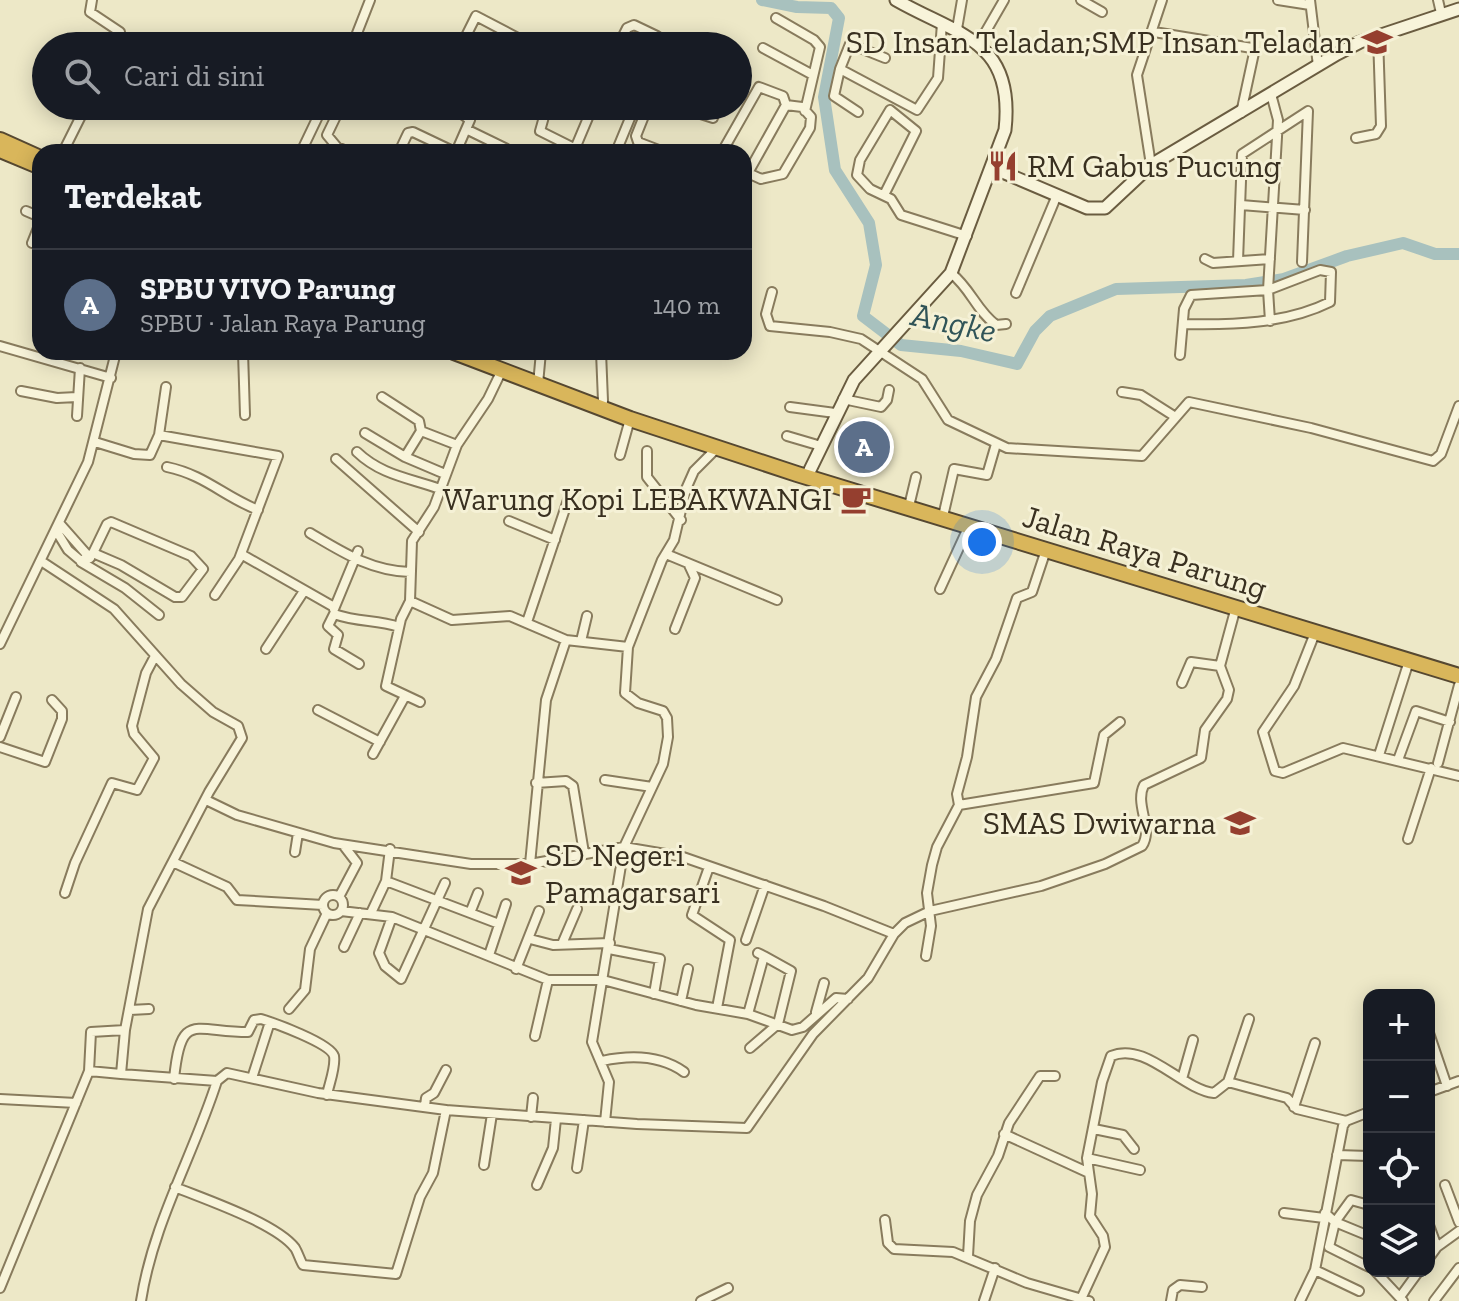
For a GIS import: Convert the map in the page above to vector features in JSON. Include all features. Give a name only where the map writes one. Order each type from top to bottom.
[{"type":"highway","points":[[0,140],[32,154]]},
{"type":"highway","points":[[0,150],[32,164]]},
{"type":"highway","name":"Jalan Raya Parung","points":[[481,360],[630,419],[810,470],[1315,633],[1459,674]]},
{"type":"highway","name":"Jalan Raya Parung","points":[[538,382],[603,401],[717,448],[968,528],[1459,674]]},
{"type":"main road","points":[[810,470],[843,399],[881,348],[951,273],[1005,130],[1007,91],[1002,73],[978,45],[957,29],[896,0]]},
{"type":"main road","points":[[993,168],[1087,208],[1105,208],[1151,165],[1318,66],[1378,36],[1459,9]]},
{"type":"street","points":[[92,0],[90,12],[120,32]]},
{"type":"street","points":[[357,32],[370,0]]},
{"type":"street","points":[[957,29],[962,0]]},
{"type":"street","points":[[978,45],[1004,0]]},
{"type":"street","points":[[1081,0],[1102,12]]},
{"type":"street","points":[[1151,165],[1137,75],[1144,47],[1154,32],[1162,0]]},
{"type":"street","points":[[1278,0],[1310,2],[1318,66]]},
{"type":"street","points":[[1438,0],[1441,13]]},
{"type":"street","points":[[468,32],[476,16],[506,32]]},
{"type":"street","points":[[776,18],[819,44],[805,111]]},
{"type":"street","points":[[840,69],[917,110],[938,78],[942,23]]},
{"type":"street","points":[[625,32],[634,25],[649,32]]},
{"type":"street","points":[[1154,32],[1254,50],[1241,113]]},
{"type":"street","points":[[1356,138],[1376,134],[1381,126],[1378,36]]},
{"type":"street","points":[[858,112],[834,96],[850,44],[885,58]]},
{"type":"street","points":[[763,48],[813,75]]},
{"type":"street","points":[[752,99],[759,87],[783,96],[786,105]]},
{"type":"street","points":[[1270,321],[1268,283],[1277,129],[1277,109],[1271,94]]},
{"type":"street","points":[[752,166],[786,105],[793,103],[811,117],[811,125],[784,173],[761,179],[752,178]]},
{"type":"street","points":[[884,195],[916,131],[890,110],[857,171],[870,189],[884,195],[901,215],[967,236]]},
{"type":"street","points":[[1238,261],[1241,157],[1250,147],[1305,111],[1310,114],[1302,262]]},
{"type":"street","points":[[67,144],[79,120]]},
{"type":"street","points":[[305,144],[316,120]]},
{"type":"street","points":[[334,120],[327,135],[334,144]]},
{"type":"street","points":[[460,144],[470,120]]},
{"type":"street","points":[[543,120],[540,131],[564,144]]},
{"type":"street","points":[[579,144],[588,120]]},
{"type":"street","points":[[619,144],[629,120]]},
{"type":"street","points":[[642,120],[636,136],[638,142],[643,144]]},
{"type":"street","points":[[727,144],[740,120]]},
{"type":"street","points":[[468,130],[497,144]]},
{"type":"street","points":[[403,144],[408,133],[413,132],[439,144]]},
{"type":"street","points":[[1250,147],[1276,149]]},
{"type":"street","points":[[1016,293],[1057,195]]},
{"type":"street","points":[[1241,205],[1305,210]]},
{"type":"street","points":[[26,211],[32,214]]},
{"type":"street","points":[[1205,259],[1213,263],[1270,259]]},
{"type":"street","points":[[1180,355],[1183,324],[1186,302],[1191,295],[1268,283],[1320,270],[1331,272],[1333,277],[1330,302],[1270,321],[1183,324]]},
{"type":"street","points":[[951,273],[969,288],[980,312],[996,325],[1006,324]]},
{"type":"street","points":[[772,292],[766,314],[770,326],[844,334],[881,348],[922,379],[948,420],[996,444],[1042,452],[1142,456],[1185,404],[1198,403],[1311,428],[1433,461],[1441,454],[1459,405]]},
{"type":"street","points":[[0,346],[32,355]]},
{"type":"street","points":[[51,360],[111,378]]},
{"type":"street","points":[[0,644],[4,626],[59,528],[95,442],[114,360]]},
{"type":"street","points":[[243,360],[245,415]]},
{"type":"street","points":[[538,382],[540,360]]},
{"type":"street","points":[[601,360],[603,401]]},
{"type":"street","points":[[77,416],[80,368]]},
{"type":"street","points":[[420,702],[386,686],[399,627],[410,601],[411,546],[440,489],[457,445],[488,399],[503,369]]},
{"type":"street","points":[[95,442],[146,457],[154,451],[166,387]]},
{"type":"street","points":[[843,399],[881,407],[887,400],[889,390]]},
{"type":"street","points":[[21,391],[57,398],[77,397]]},
{"type":"street","points":[[1122,392],[1141,395],[1174,416]]},
{"type":"street","points":[[382,397],[419,421],[421,431],[405,457]]},
{"type":"street","points":[[790,407],[835,413]]},
{"type":"street","points":[[620,455],[630,419]]},
{"type":"street","points":[[421,431],[457,445]]},
{"type":"street","points":[[365,433],[405,457],[445,474]]},
{"type":"street","points":[[159,435],[277,455],[279,459],[241,554],[215,595]]},
{"type":"street","points":[[787,436],[821,446]]},
{"type":"street","points":[[944,512],[954,469],[987,475],[996,444]]},
{"type":"street","points":[[605,1122],[609,1082],[592,1042],[624,847],[663,764],[667,718],[656,706],[638,703],[625,693],[628,647],[681,521],[690,479],[717,448]]},
{"type":"street","points":[[647,451],[647,477],[681,521]]},
{"type":"street","points":[[357,452],[387,474],[440,489]]},
{"type":"street","points":[[336,459],[419,532]]},
{"type":"street","points":[[167,467],[195,473],[221,494],[258,510]]},
{"type":"street","points":[[910,502],[916,477]]},
{"type":"street","points":[[527,622],[570,494]]},
{"type":"street","points":[[509,521],[555,540]]},
{"type":"street","points":[[59,528],[68,550],[177,598],[203,569],[191,556],[111,522],[88,558]]},
{"type":"street","points":[[940,589],[968,528]]},
{"type":"street","points":[[310,533],[336,552],[356,555],[393,572],[410,572]]},
{"type":"street","points":[[926,956],[931,926],[927,893],[937,847],[959,805],[957,794],[967,757],[976,697],[996,659],[1017,598],[1032,592],[1046,550]]},
{"type":"street","points":[[241,554],[363,624],[379,621],[399,627]]},
{"type":"street","points":[[666,554],[777,600]]},
{"type":"street","points":[[356,555],[328,626],[338,635],[334,649],[359,664]]},
{"type":"street","points":[[88,558],[159,615]]},
{"type":"street","points":[[41,561],[114,609],[197,699],[242,731],[242,738],[148,909],[125,1030],[121,1074]]},
{"type":"street","points":[[675,629],[695,578],[689,565]]},
{"type":"street","points":[[266,649],[304,591]]},
{"type":"street","points":[[410,601],[452,620],[496,615],[527,622],[566,640],[628,647]]},
{"type":"street","points":[[141,1301],[152,1246],[202,1127],[217,1081],[227,1073],[327,1095],[446,1110],[605,1122],[749,1126],[813,1034],[868,978],[894,934],[930,911],[1041,886],[1105,864],[1142,846],[1146,833],[1141,791],[1144,785],[1201,758],[1205,730],[1227,699],[1229,690],[1220,666],[1237,606]]},
{"type":"street","points":[[581,641],[587,616]]},
{"type":"street","points":[[1315,633],[1294,686],[1263,732],[1275,771],[1283,773],[1343,748],[1434,766],[1459,776]]},
{"type":"street","points":[[530,864],[546,700],[566,640]]},
{"type":"street","points":[[65,893],[75,863],[112,783],[137,790],[154,758],[134,734],[132,726],[146,673],[155,656]]},
{"type":"street","points":[[1379,755],[1409,661]]},
{"type":"street","points":[[1182,683],[1188,663],[1220,666]]},
{"type":"street","points":[[1408,839],[1450,722],[1459,685]]},
{"type":"street","points":[[373,754],[405,696]]},
{"type":"street","points":[[0,737],[16,697]]},
{"type":"street","points":[[0,747],[45,762],[62,719],[62,711],[52,700]]},
{"type":"street","points":[[318,710],[380,742]]},
{"type":"street","points":[[1398,760],[1416,711],[1450,722]]},
{"type":"street","points":[[959,805],[1094,783],[1104,735],[1120,722]]},
{"type":"street","points":[[605,780],[652,787]]},
{"type":"street","points":[[536,783],[566,781],[573,786],[584,853]]},
{"type":"street","points":[[206,800],[237,815],[343,846],[390,849],[471,864],[530,864],[624,847],[683,857],[894,934]]},
{"type":"street","points":[[295,852],[298,833]]},
{"type":"street","points":[[341,911],[339,897],[357,863],[343,846]]},
{"type":"street","points":[[371,913],[386,881],[390,849]]},
{"type":"street","points":[[175,863],[227,887],[237,900],[392,917],[548,980],[603,980],[798,1029],[836,998],[848,999]]},
{"type":"street","points":[[709,867],[692,915],[730,940],[717,1008]]},
{"type":"street","points":[[386,881],[499,924]]},
{"type":"street","points":[[392,917],[379,953],[385,966],[397,978],[404,978],[445,883]]},
{"type":"street","points":[[746,940],[765,885]]},
{"type":"street","points":[[470,913],[478,893]]},
{"type":"street","points":[[289,1009],[305,990],[310,949],[329,896],[339,897]]},
{"type":"street","points":[[489,955],[506,904]]},
{"type":"street","points":[[562,944],[577,909]]},
{"type":"street","points":[[516,969],[539,911]]},
{"type":"street","points":[[344,947],[360,913]]},
{"type":"street","points":[[530,939],[553,945],[610,946],[660,959],[654,994]]},
{"type":"street","points":[[748,1014],[761,955],[791,971],[778,1024],[750,1048]]},
{"type":"street","points":[[681,1001],[688,969]]},
{"type":"street","points":[[535,1036],[548,980]]},
{"type":"street","points":[[814,1017],[824,983]]},
{"type":"street","points":[[130,1010],[149,1009]]},
{"type":"street","points":[[174,1079],[179,1040],[192,1029],[245,1033],[256,1019],[310,1038],[331,1051],[334,1057],[327,1095]]},
{"type":"street","points":[[885,1220],[888,1243],[894,1249],[938,1249],[968,1256],[1027,1283],[1085,1300],[1105,1247],[1103,1236],[1090,1216],[1092,1194],[1087,1158],[1107,1061],[1115,1053],[1140,1057],[1200,1090],[1214,1093],[1228,1082],[1249,1019]]},
{"type":"street","points":[[252,1078],[270,1022]]},
{"type":"street","points":[[0,1287],[89,1071],[91,1032],[125,1030]]},
{"type":"street","points":[[1182,1079],[1193,1040]]},
{"type":"street","points":[[1294,1107],[1315,1043]]},
{"type":"street","points":[[1435,1051],[1447,1086]]},
{"type":"street","points":[[602,1061],[637,1057],[666,1063],[684,1072]]},
{"type":"street","points":[[425,1106],[426,1098],[434,1093],[446,1070]]},
{"type":"street","points":[[89,1071],[217,1081]]},
{"type":"street","points":[[968,1256],[974,1206],[998,1156],[1004,1134],[1040,1076],[1055,1076]]},
{"type":"street","points":[[1435,1090],[1459,1081]]},
{"type":"street","points":[[1228,1082],[1287,1098],[1294,1107],[1346,1121],[1363,1114]]},
{"type":"street","points":[[531,1117],[533,1098]]},
{"type":"street","points":[[0,1099],[76,1103]]},
{"type":"street","points":[[175,1187],[251,1219],[290,1243],[303,1265],[396,1274],[420,1197],[433,1173],[446,1110]]},
{"type":"street","points":[[484,1165],[492,1114]]},
{"type":"street","points":[[537,1185],[553,1148],[556,1119]]},
{"type":"street","points":[[577,1168],[584,1120]]},
{"type":"street","points":[[1300,1301],[1315,1270],[1346,1121]]},
{"type":"street","points":[[1094,1129],[1123,1135],[1134,1149]]},
{"type":"street","points":[[1004,1134],[1087,1172]]},
{"type":"street","points":[[1337,1155],[1363,1156]]},
{"type":"street","points":[[1087,1158],[1140,1170]]},
{"type":"street","points":[[1445,1185],[1459,1222]]},
{"type":"street","points":[[1363,1203],[1351,1200],[1335,1222],[1329,1247],[1363,1264]]},
{"type":"street","points":[[1284,1213],[1324,1216],[1363,1234]]},
{"type":"street","points":[[1435,1244],[1459,1231]]},
{"type":"street","points":[[984,1301],[995,1268]]},
{"type":"street","points":[[1434,1301],[1459,1268]]},
{"type":"street","points":[[1315,1270],[1327,1279],[1359,1291]]},
{"type":"street","points":[[1381,1277],[1402,1299],[1415,1277]]},
{"type":"street","points":[[1171,1301],[1173,1290],[1180,1285],[1202,1287]]},
{"type":"street","points":[[701,1301],[728,1288]]},
{"type":"waterway","name":"Angke","points":[[762,0],[797,7],[831,8],[839,18],[824,97],[835,170],[869,223],[876,265],[863,316],[901,345],[961,351],[1017,364],[1035,331],[1050,316],[1116,289],[1246,285],[1284,279],[1347,256],[1403,243],[1435,254],[1459,254]]},
{"type":"place","name":"SD Insan Teladan;SMP Insan Teladan","points":[[1377,42]]},
{"type":"place","name":"RM Gabus Pucung","points":[[1003,166]]},
{"type":"place","name":"SPBU VIVO Parung","points":[[864,447]]},
{"type":"place","name":"Warung Kopi LEBAKWANGI","points":[[856,499]]},
{"type":"place","name":"SMAS Dwiwarna","points":[[1240,823]]},
{"type":"place","name":"SD Negeri Pamagarsari","points":[[521,873]]}]
